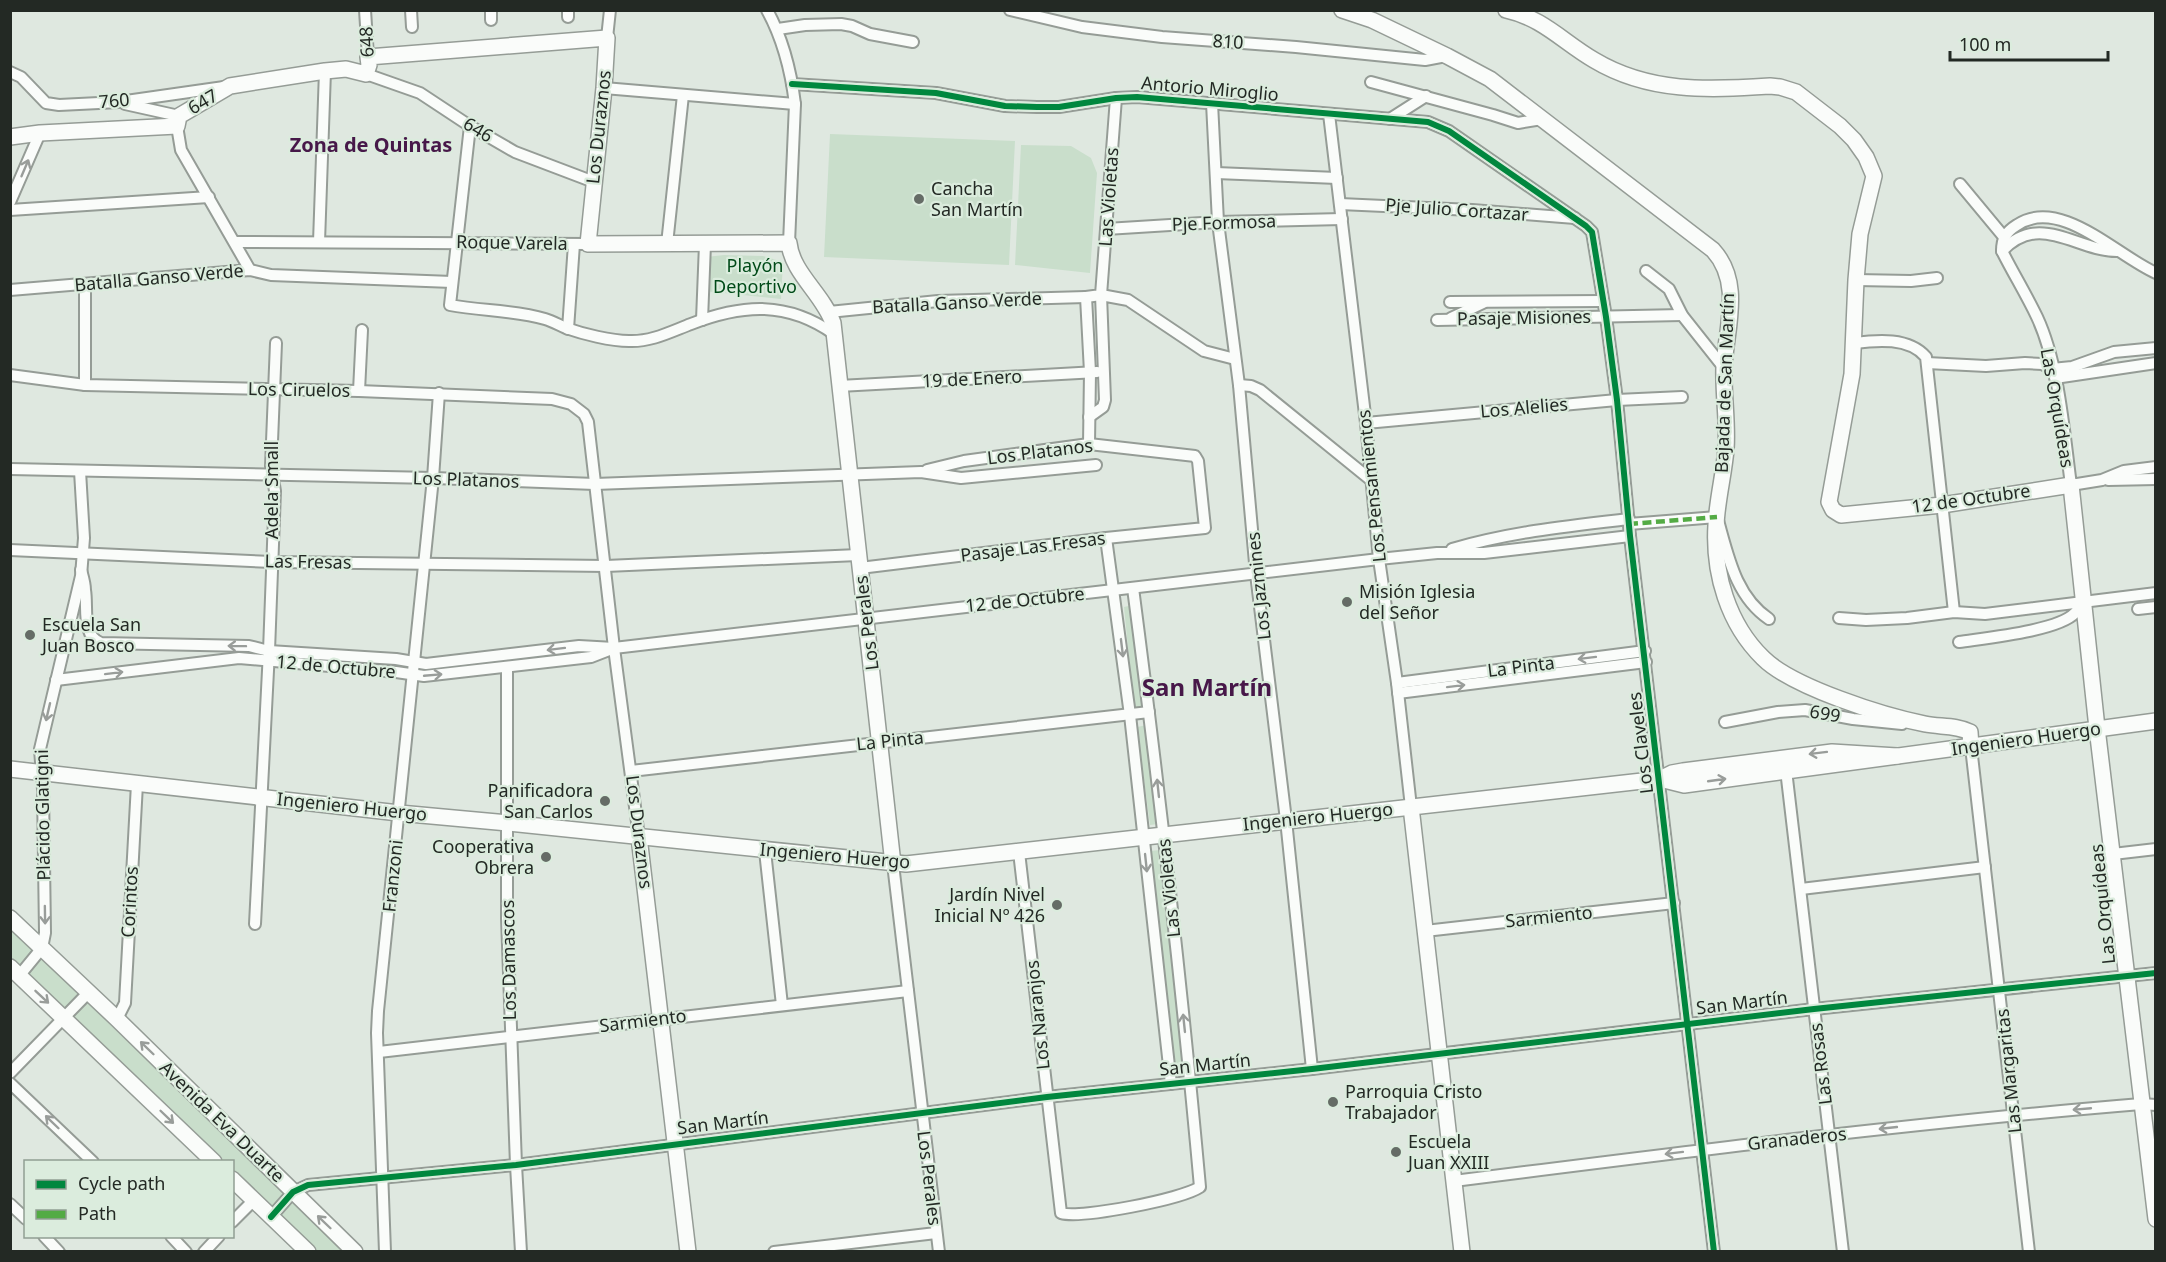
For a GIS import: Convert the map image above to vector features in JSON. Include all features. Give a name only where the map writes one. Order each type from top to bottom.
[{"type":"street","name":"648","points":[[364,10],[369,65],[366,74]]},
{"type":"street","points":[[411,10],[412,27]]},
{"type":"street","name":"Los Duraznos","points":[[568,329],[581,244],[594,182],[610,10]]},
{"type":"street","name":"Los Perales","points":[[768,10],[778,29],[795,104],[790,252],[829,312],[834,334],[921,1113],[939,1251]]},
{"type":"street","name":"810","points":[[1010,10],[1082,27],[1162,37],[1425,60],[1447,56]]},
{"type":"street","name":"Bajada de San Martín","points":[[1342,10],[1372,21],[1490,79],[1713,250],[1722,261],[1731,292],[1724,368],[1726,451],[1717,517],[1716,551],[1727,605],[1744,634],[1763,658],[1788,674],[1852,703],[1926,724],[1962,728],[1970,740]]},
{"type":"street","points":[[1506,10],[1539,21],[1576,49],[1614,71],[1675,87],[1707,90],[1780,87],[1796,92],[1840,126],[1854,140],[1866,157],[1874,176],[1860,234],[1854,343],[1879,339],[1899,342],[1921,351],[1927,363],[1954,612]]},
{"type":"street","points":[[778,29],[805,25],[841,24],[870,34],[913,42]]},
{"type":"street","points":[[368,57],[607,38]]},
{"type":"street","name":"647","points":[[12,140],[40,133],[178,121],[230,86],[346,69],[366,74]]},
{"type":"street","points":[[319,242],[325,71]]},
{"type":"street","name":"760","points":[[10,72],[21,77],[46,103],[59,105],[119,102],[230,86]]},
{"type":"street","name":"646","points":[[366,74],[420,93],[515,152],[594,182]]},
{"type":"street","points":[[1371,82],[1518,123],[1530,123],[1542,119]]},
{"type":"street","name":"Antorio Miroglio","points":[[792,84],[936,93],[1005,106],[1059,107],[1137,97],[1428,122],[1449,131],[1592,232]]},
{"type":"street","points":[[604,88],[795,104]]},
{"type":"street","points":[[667,244],[683,95]]},
{"type":"street","points":[[1390,119],[1426,96]]},
{"type":"street","name":"Las Violetas","points":[[1089,417],[1103,407],[1105,400],[1101,295],[1116,98]]},
{"type":"street","points":[[119,102],[178,121],[181,150],[250,270]]},
{"type":"street","name":"Los Jazmines","points":[[1212,103],[1218,222],[1239,385],[1256,574],[1286,820],[1312,1069]]},
{"type":"street","name":"Los Pensamientos","points":[[1329,114],[1462,1251]]},
{"type":"street","points":[[470,126],[455,242],[450,305],[474,310],[519,313],[546,319],[568,329],[610,339],[638,341],[652,339],[702,320],[748,309],[778,309],[799,314],[834,334]]},
{"type":"street","points":[[10,202],[40,133]]},
{"type":"street","points":[[1216,174],[1337,178]]},
{"type":"street","points":[[1960,183],[2004,237]]},
{"type":"street","points":[[10,210],[209,197]]},
{"type":"street","name":"Pje Julio Cortazar","points":[[1340,204],[1472,210],[1575,218]]},
{"type":"street","points":[[2002,251],[2004,237],[2017,225],[2028,219],[2042,216],[2084,230],[2156,273]]},
{"type":"street","name":"Pje Formosa","points":[[1106,229],[1218,222],[1342,219]]},
{"type":"street","name":"Los Claveles","points":[[1592,232],[1617,400],[1630,536],[1646,656],[1714,1251]]},
{"type":"street","points":[[2002,251],[2028,234],[2047,234],[2072,239],[2102,251],[2117,251]]},
{"type":"street","name":"Roque Varela","points":[[235,242],[789,243]]},
{"type":"street","points":[[702,320],[705,244]]},
{"type":"street","name":"Las Orquídeas","points":[[2002,251],[2037,318],[2054,374],[2071,484],[2126,977],[2148,1104],[2156,1219]]},
{"type":"street","name":"Batalla Ganso Verde","points":[[10,290],[250,270],[271,275],[452,282]]},
{"type":"street","points":[[1646,271],[1669,289],[1682,315],[1724,368]]},
{"type":"street","points":[[1856,280],[1911,281],[1937,278]]},
{"type":"street","points":[[85,284],[85,385]]},
{"type":"street","points":[[1089,444],[1090,372],[1086,297],[1101,295],[1128,300],[1204,351],[1235,359]]},
{"type":"street","name":"Batalla Ganso Verde","points":[[829,312],[938,302],[1086,297]]},
{"type":"street","name":"Pasaje Misiones","points":[[1450,302],[1603,301]]},
{"type":"street","name":"Pasaje Misiones","points":[[1486,302],[1442,320],[1682,315]]},
{"type":"street","points":[[359,391],[362,330]]},
{"type":"street","name":"12 de Octubre","points":[[1854,343],[1852,374],[1829,501],[1833,510],[1841,515],[1942,505],[2102,480],[2156,479]]},
{"type":"street","name":"Adela Small","points":[[255,924],[275,491],[272,476],[276,344]]},
{"type":"street","points":[[2054,374],[2114,352],[2156,348]]},
{"type":"street","points":[[1927,363],[1986,366],[2034,363],[2042,364],[2054,374],[2156,363]]},
{"type":"street","name":"19 de Enero","points":[[840,386],[1105,371]]},
{"type":"street","name":"Los Ciruelos","points":[[10,375],[85,385],[439,393],[563,400],[584,414]]},
{"type":"street","points":[[1239,385],[1251,386],[1260,390],[1371,480]]},
{"type":"street","name":"Franzoni","points":[[385,1251],[378,1011],[433,478],[439,393]]},
{"type":"street","name":"Los Alelies","points":[[1366,423],[1617,400],[1682,397]]},
{"type":"street","name":"Los Duraznos","points":[[584,414],[588,422],[596,484],[688,1251]]},
{"type":"street","name":"Los Platanos","points":[[921,472],[964,461],[1089,444],[1195,456],[1198,461],[1206,528]]},
{"type":"street","name":"Los Platanos","points":[[10,469],[433,478],[596,484],[921,472],[961,478],[1096,465]]},
{"type":"street","name":"12 de Octubre","points":[[2102,480],[2124,471],[2156,467]]},
{"type":"street","name":"Plácido Glatigni","points":[[42,948],[45,933],[40,749],[84,552],[80,471]]},
{"type":"street","points":[[1717,517],[1730,562],[1743,593],[1755,609],[1769,619]]},
{"type":"street","name":"12 de Octubre","points":[[1437,553],[1538,529],[1717,517]]},
{"type":"street","name":"Pasaje Las Fresas","points":[[606,566],[859,561],[1206,528]]},
{"type":"street","name":"12 de Octubre","points":[[56,680],[269,656],[396,659],[426,664],[579,646],[614,648],[1437,553],[1484,553],[1630,536]]},
{"type":"street","name":"Las Violetas","points":[[1106,538],[1130,715],[1172,1084]]},
{"type":"street","name":"Las Fresas","points":[[10,550],[272,562],[606,566]]},
{"type":"street","name":"12 de Octubre","points":[[81,570],[86,590],[87,625],[91,636],[101,643],[249,646],[269,656],[424,676],[591,657],[614,648]]},
{"type":"street","name":"Las Violetas","points":[[1061,1214],[1069,1216],[1155,1202],[1192,1193],[1200,1187],[1191,1081],[1133,588]]},
{"type":"street","points":[[1839,618],[1866,620],[1907,618],[1954,612],[1985,614],[2156,593]]},
{"type":"street","points":[[1959,642],[2024,632],[2066,620],[2084,601]]},
{"type":"street","points":[[2138,609],[2156,607]]},
{"type":"street","name":"La Pinta","points":[[1397,688],[1646,656]]},
{"type":"street","name":"Los Damascos","points":[[507,667],[507,918],[521,1251]]},
{"type":"street","name":"699","points":[[1725,722],[1778,712],[1805,710],[1853,719],[1926,724]]},
{"type":"street","name":"La Pinta","points":[[631,771],[1149,712]]},
{"type":"street","name":"Ingeniero Huergo","points":[[1660,779],[1683,785],[1897,756],[1970,740],[2156,722]]},
{"type":"street","name":"Las Margaritas","points":[[1970,740],[2029,1251]]},
{"type":"street","name":"Ingeniero Huergo","points":[[10,769],[399,813],[893,864],[1019,852],[1660,779],[1683,771],[1832,752],[1897,756]]},
{"type":"street","name":"Las Rosas","points":[[1786,770],[1843,1251]]},
{"type":"street","name":"Corintos","points":[[117,1019],[125,1003],[137,784]]},
{"type":"street","points":[[2113,854],[2156,849]]},
{"type":"street","points":[[765,850],[782,1005]]},
{"type":"street","name":"Los Naranjos","points":[[1019,852],[1061,1214]]},
{"type":"street","points":[[1801,889],[1985,867]]},
{"type":"street","name":"Sarmiento","points":[[1425,931],[1674,903]]},
{"type":"street","name":"Avenida Eva Duarte","points":[[10,918],[355,1251]]},
{"type":"street","points":[[15,972],[42,948]]},
{"type":"street","name":"Avenida Eva Duarte","points":[[15,972],[213,1160]]},
{"type":"street","name":"San Martín","points":[[293,1192],[308,1185],[516,1165],[1047,1097],[1312,1069],[1814,1009],[2156,973]]},
{"type":"street","name":"Sarmiento","points":[[378,1052],[908,991]]},
{"type":"street","points":[[10,1073],[88,993]]},
{"type":"street","points":[[10,1083],[92,1160]]},
{"type":"street","name":"Granaderos","points":[[1454,1181],[1701,1149],[2014,1115],[2148,1104],[2156,1097]]},
{"type":"street","name":"Avenida Eva Duarte","points":[[234,1181],[308,1251]]},
{"type":"street","points":[[271,1217],[293,1192]]},
{"type":"street","points":[[234,1220],[254,1200]]},
{"type":"street","points":[[10,1204],[24,1217]]},
{"type":"street","points":[[774,1251],[936,1233]]},
{"type":"street","points":[[46,1238],[59,1251]]},
{"type":"street","points":[[173,1238],[186,1251]]},
{"type":"street","points":[[204,1251],[217,1238]]},
{"type":"green space","name":"Cancha San Martín","points":[[830,134],[1015,141],[1009,265],[824,257]]},
{"type":"green space","points":[[1021,145],[1071,146],[1091,158],[1097,173],[1090,273],[1015,265]]},
{"type":"green space","name":"Playón Deportivo","points":[[763,256],[783,262],[781,299],[705,291],[706,257]]},
{"type":"green space","points":[[1133,605],[1144,708],[1134,709],[1124,607]]},
{"type":"green space","points":[[1147,725],[1158,824],[1150,825],[1137,727]]},
{"type":"green space","points":[[1161,850],[1187,1070],[1176,1071],[1149,851]]},
{"type":"green space","points":[[11,918],[355,1251],[308,1251],[234,1180],[234,1160],[213,1160],[11,967]]},
{"type":"marked path","points":[[1629,524],[1717,517]]},
{"type":"cycle path","points":[[792,84],[936,93],[1005,106],[1059,107],[1137,97],[1428,122],[1449,131],[1592,232],[1617,400],[1630,536],[1714,1252]]},
{"type":"cycle path","points":[[271,1217],[293,1192],[308,1185],[516,1165],[1047,1097],[1312,1069],[1814,1009],[2156,973]]},
{"type":"place","name":"Cancha San Martín","points":[[919,199]]},
{"type":"place","name":"Misión Iglesia del Señor","points":[[1347,602]]},
{"type":"place","name":"Escuela San Juan Bosco","points":[[30,635]]},
{"type":"place","name":"Panificadora San Carlos","points":[[605,801]]},
{"type":"place","name":"Cooperativa Obrera","points":[[546,857]]},
{"type":"place","name":"Jardín Nivel Inicial Nº 426","points":[[1057,905]]},
{"type":"place","name":"Parroquia Cristo Trabajador","points":[[1333,1102]]},
{"type":"place","name":"Escuela Juan XXIII","points":[[1396,1152]]},
{"type":"district","name":"Zona de Quintas","points":[[371,145]]},
{"type":"district","name":"San Martín","points":[[1207,688]]}]
